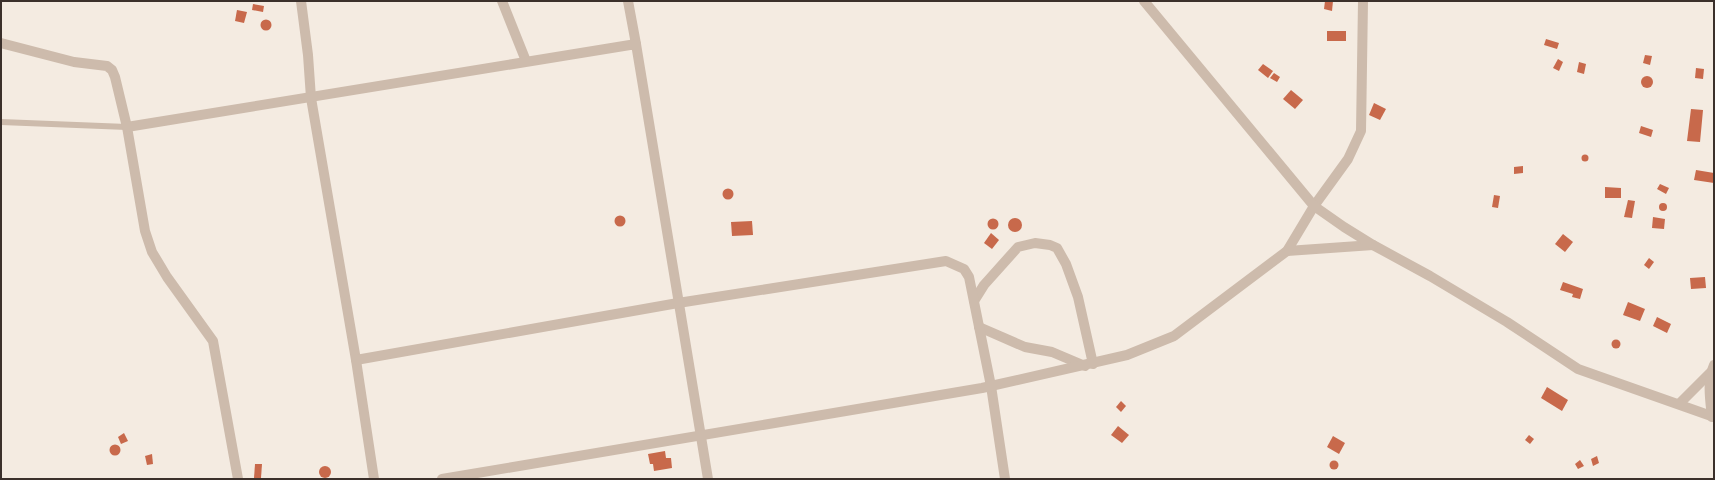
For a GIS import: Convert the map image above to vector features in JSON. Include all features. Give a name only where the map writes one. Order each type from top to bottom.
[{"type":"street","points":[[301,1],[308,54],[311,98],[356,360],[374,479]]},
{"type":"street","points":[[502,1],[526,61]]},
{"type":"street","points":[[628,1],[708,479]]},
{"type":"street","points":[[1144,1],[1314,206],[1344,227],[1507,322],[1578,369],[1713,417],[1710,398],[1712,369]]},
{"type":"street","points":[[442,479],[991,386],[1127,356],[1174,336],[1287,251],[1314,206],[1348,159],[1361,131],[1363,1]]},
{"type":"street","points":[[1,43],[74,62],[107,66],[112,70],[127,127],[144,231],[152,252],[167,277],[213,341],[238,479]]},
{"type":"street","points":[[127,127],[636,44]]},
{"type":"street","points":[[974,301],[984,285],[1018,247],[1035,242],[1050,245],[1056,248],[1066,264],[1078,297],[1089,365]]},
{"type":"street","points":[[1287,251],[1373,245]]},
{"type":"street","points":[[356,360],[678,303],[946,261],[964,269],[969,277],[991,386],[1005,479]]},
{"type":"street","points":[[978,327],[1025,346],[1052,352],[1089,365]]},
{"type":"street","points":[[1679,404],[1712,369]]},
{"type":"lane","points":[[1,122],[127,127]]},
{"type":"building","points":[[1325,1],[1333,1],[1332,11],[1324,9]]},
{"type":"building","points":[[253,4],[264,6],[263,12],[252,10]]},
{"type":"building","points":[[237,10],[247,12],[244,23],[235,21]]},
{"type":"building","points":[[264,20],[268,20],[270,21],[270,29],[264,30],[261,27],[261,23]]},
{"type":"building","points":[[1327,31],[1346,31],[1346,41],[1327,41]]},
{"type":"building","points":[[1546,39],[1559,43],[1557,49],[1544,45]]},
{"type":"building","points":[[1645,55],[1652,56],[1650,65],[1643,63]]},
{"type":"building","points":[[1558,59],[1563,62],[1559,71],[1553,68]]},
{"type":"building","points":[[1579,62],[1586,64],[1584,74],[1577,72]]},
{"type":"building","points":[[1263,64],[1273,71],[1268,78],[1258,70]]},
{"type":"building","points":[[1696,68],[1704,69],[1703,79],[1695,78]]},
{"type":"building","points":[[1274,73],[1280,77],[1277,82],[1270,78]]},
{"type":"building","points":[[1649,76],[1652,77],[1652,87],[1645,88],[1642,87],[1641,80],[1642,77]]},
{"type":"building","points":[[1291,90],[1303,100],[1295,109],[1283,99]]},
{"type":"building","points":[[1374,103],[1386,109],[1380,120],[1369,115]]},
{"type":"building","points":[[1691,109],[1703,110],[1700,142],[1687,141]]},
{"type":"building","points":[[1641,126],[1653,130],[1651,137],[1639,133]]},
{"type":"building","points":[[1585,154],[1588,155],[1588,161],[1585,162],[1582,161],[1581,158],[1582,155]]},
{"type":"building","points":[[1523,166],[1523,173],[1514,174],[1514,167]]},
{"type":"building","points":[[1696,170],[1714,173],[1714,183],[1694,180]]},
{"type":"building","points":[[1660,184],[1669,188],[1666,194],[1657,189]]},
{"type":"building","points":[[1605,187],[1621,188],[1621,198],[1605,198]]},
{"type":"building","points":[[726,189],[730,189],[732,190],[732,198],[726,199],[723,196],[723,192]]},
{"type":"building","points":[[1494,195],[1500,196],[1498,208],[1492,207]]},
{"type":"building","points":[[1628,200],[1635,201],[1632,218],[1624,217]]},
{"type":"building","points":[[1661,203],[1665,203],[1667,207],[1665,211],[1661,211],[1659,209],[1659,205]]},
{"type":"building","points":[[620,215],[624,217],[626,221],[624,225],[620,227],[616,225],[614,221],[616,217]]},
{"type":"building","points":[[1653,217],[1665,219],[1664,229],[1652,228]]},
{"type":"building","points":[[993,218],[997,220],[999,224],[997,228],[993,230],[989,228],[987,224],[989,220]]},
{"type":"building","points":[[1012,218],[1018,218],[1022,222],[1022,228],[1018,232],[1012,232],[1008,228],[1008,222]]},
{"type":"building","points":[[752,221],[753,235],[732,236],[731,222]]},
{"type":"building","points":[[991,233],[999,240],[992,249],[984,243]]},
{"type":"building","points":[[1563,234],[1573,242],[1565,252],[1555,244]]},
{"type":"building","points":[[1649,258],[1654,262],[1649,269],[1644,265]]},
{"type":"building","points":[[1705,277],[1706,288],[1691,289],[1690,278]]},
{"type":"building","points":[[1563,282],[1583,289],[1580,299],[1572,297],[1573,294],[1560,290]]},
{"type":"building","points":[[1628,302],[1645,309],[1640,321],[1623,315]]},
{"type":"building","points":[[1657,317],[1671,324],[1667,333],[1653,326]]},
{"type":"building","points":[[1614,340],[1618,340],[1620,344],[1618,348],[1614,348],[1612,346],[1612,342]]},
{"type":"building","points":[[1547,387],[1568,400],[1562,411],[1541,398]]},
{"type":"building","points":[[1121,401],[1126,406],[1121,412],[1116,407]]},
{"type":"building","points":[[1118,426],[1129,435],[1122,443],[1111,435]]},
{"type":"building","points":[[124,433],[128,441],[121,444],[118,437]]},
{"type":"building","points":[[1529,435],[1534,439],[1530,444],[1525,440]]},
{"type":"building","points":[[1333,436],[1345,443],[1339,454],[1327,447]]},
{"type":"building","points":[[115,444],[119,446],[121,450],[119,454],[115,456],[111,454],[109,450],[111,446]]},
{"type":"building","points":[[665,451],[666,458],[671,458],[672,468],[654,471],[653,464],[650,464],[648,454]]},
{"type":"building","points":[[152,454],[153,464],[147,465],[145,456]]},
{"type":"building","points":[[1597,456],[1599,463],[1593,466],[1591,459]]},
{"type":"building","points":[[1580,460],[1584,466],[1578,469],[1575,464]]},
{"type":"building","points":[[1332,461],[1336,461],[1338,465],[1336,469],[1332,469],[1330,467],[1330,463]]},
{"type":"building","points":[[255,464],[262,464],[261,478],[254,478]]},
{"type":"building","points":[[323,466],[327,466],[331,472],[327,478],[323,478],[319,474],[319,470]]}]
